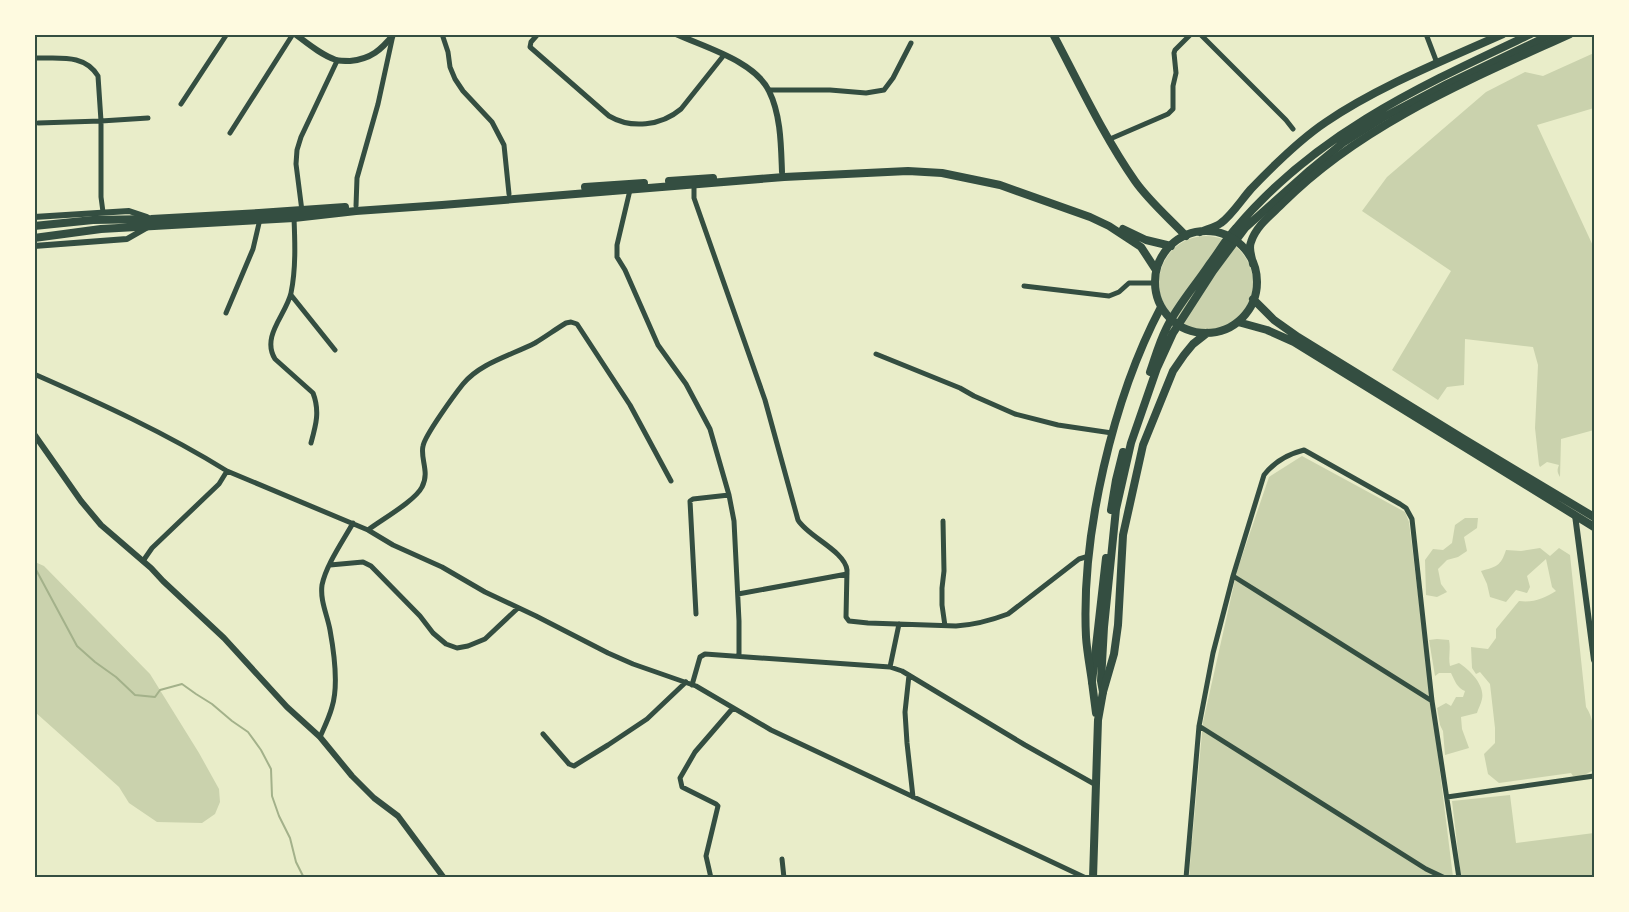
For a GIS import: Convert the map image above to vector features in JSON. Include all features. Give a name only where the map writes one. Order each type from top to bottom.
[{"type":"highway","points":[[1503,34],[1437,63],[1326,122],[1297,145],[1251,189],[1221,224],[1186,236],[1170,246],[1156,270],[1155,283],[1156,295],[1168,316],[1185,329],[1207,333],[1218,332],[1238,322],[1250,308],[1256,288],[1250,245],[1254,234],[1290,196],[1317,172],[1387,124],[1470,80],[1570,34]]},
{"type":"highway","points":[[34,238],[151,222],[782,172],[895,167],[941,169],[1001,180],[1090,213],[1146,240],[1170,246]]},
{"type":"highway","points":[[34,226],[93,220],[151,222],[294,218],[356,211],[895,170],[942,173],[1000,185],[1090,217],[1109,226],[1141,247],[1156,270]]},
{"type":"highway","points":[[1200,232],[1211,232],[1232,239],[1248,254],[1253,264]]},
{"type":"highway","points":[[1253,299],[1274,320],[1298,337],[1462,438],[1592,513]]},
{"type":"highway","points":[[1092,682],[1087,653],[1086,621],[1089,556],[1101,480],[1112,433],[1134,367],[1161,307]]},
{"type":"highway","points":[[1238,322],[1267,330],[1294,342],[1594,527]]},
{"type":"highway","points":[[1103,692],[1117,634],[1123,535],[1143,445],[1173,371],[1189,349],[1207,333]]},
{"type":"main road","points":[[1053,34],[1135,181],[1186,236]]},
{"type":"main road","points":[[1098,720],[1092,682],[1116,509],[1131,443],[1157,368],[1173,333],[1213,271],[1245,228],[1310,170],[1380,114],[1444,75],[1531,34]]},
{"type":"main road","points":[[1380,114],[1552,34]]},
{"type":"main road","points":[[1094,878],[1098,720],[1103,692],[1101,627]]},
{"type":"street","points":[[181,104],[227,34]]},
{"type":"street","points":[[230,133],[294,34],[337,61],[360,60],[372,56],[383,48],[394,35]]},
{"type":"street","points":[[442,34],[455,79],[492,122],[504,145],[510,194]]},
{"type":"street","points":[[538,34],[531,42],[530,47],[533,50],[609,116],[628,124],[654,122],[676,114],[724,55]]},
{"type":"street","points":[[676,34],[724,55],[760,77],[769,90],[777,111],[782,172]]},
{"type":"street","points":[[1110,139],[1168,114],[1173,109],[1173,86],[1176,73],[1174,53],[1191,34]]},
{"type":"street","points":[[1200,34],[1293,129]]},
{"type":"street","points":[[1426,34],[1437,63]]},
{"type":"street","points":[[356,206],[357,178],[394,35]]},
{"type":"street","points":[[769,90],[830,90],[866,93],[884,90],[911,44]]},
{"type":"street","points":[[34,58],[79,59],[95,70],[98,76],[103,212]]},
{"type":"street","points":[[302,211],[296,164],[297,150],[337,61]]},
{"type":"street","points":[[38,123],[148,118]]},
{"type":"street","points":[[694,185],[694,198],[765,400],[798,519],[802,526],[846,563],[847,619],[856,622],[945,626],[965,625],[1008,614],[1078,559],[1089,556]]},
{"type":"street","points":[[630,190],[617,245],[617,257],[658,345],[684,380],[710,429],[734,521],[739,656]]},
{"type":"street","points":[[34,217],[129,211],[151,222],[127,239],[34,246]]},
{"type":"street","points":[[294,218],[291,295],[270,343],[275,359],[313,393],[317,419],[311,443]]},
{"type":"street","points":[[226,313],[253,249],[260,219]]},
{"type":"street","points":[[1024,286],[1109,296],[1119,292],[1129,283],[1155,283]]},
{"type":"street","points":[[291,295],[335,350]]},
{"type":"street","points":[[368,530],[411,499],[422,487],[426,471],[423,450],[425,440],[468,378],[482,368],[571,322],[577,324],[630,405],[671,481]]},
{"type":"street","points":[[876,354],[960,388],[1015,414],[1058,425],[1112,433]]},
{"type":"street","points":[[34,374],[86,396],[227,471],[368,530],[393,545],[442,567],[485,592],[616,656],[700,688],[771,730],[1086,878]]},
{"type":"street","points":[[34,434],[81,501],[101,525],[143,561],[224,638],[287,707],[320,737],[352,776],[374,798],[398,816],[444,878]]},
{"type":"street","points":[[1186,878],[1199,726],[1213,653],[1233,576],[1264,475],[1272,465],[1295,452],[1304,450],[1400,504],[1406,508],[1412,519],[1432,701],[1459,878]]},
{"type":"street","points":[[143,561],[152,548],[219,484],[227,471]]},
{"type":"street","points":[[696,614],[690,501],[729,495]]},
{"type":"street","points":[[1575,515],[1594,660]]},
{"type":"street","points":[[943,521],[942,605],[945,626]]},
{"type":"street","points":[[320,737],[332,706],[334,694],[333,648],[322,595],[324,577],[353,523]]},
{"type":"street","points":[[330,565],[363,562],[371,566],[434,633],[446,644],[457,648],[485,639],[518,608]]},
{"type":"street","points":[[738,594],[847,574]]},
{"type":"street","points":[[1233,576],[1432,701]]},
{"type":"street","points":[[890,667],[899,624]]},
{"type":"street","points":[[543,734],[569,764],[574,765],[647,719],[689,684],[701,655],[705,654],[890,667],[909,675],[1096,785]]},
{"type":"street","points":[[909,675],[905,712],[913,797]]},
{"type":"street","points":[[711,878],[706,856],[718,806],[682,787],[680,778],[695,752],[733,708]]},
{"type":"street","points":[[1199,726],[1426,869],[1445,878]]},
{"type":"street","points":[[1447,797],[1594,776]]},
{"type":"street","points":[[782,860],[784,878]]},
{"type":"green space","points":[[1594,53],[1594,108],[1537,125],[1594,248],[1594,430],[1561,439],[1560,477],[1559,465],[1547,462],[1540,467],[1539,465],[1535,428],[1538,365],[1533,347],[1465,339],[1464,385],[1447,387],[1438,400],[1392,370],[1451,271],[1362,211],[1387,177],[1486,92],[1525,72],[1543,76]]},
{"type":"green space","points":[[1206,236],[1224,239],[1239,250],[1250,265],[1253,283],[1250,301],[1239,316],[1224,327],[1206,330],[1188,327],[1173,316],[1162,301],[1159,283],[1162,265],[1173,250],[1188,239]]},
{"type":"green space","points":[[1302,456],[1405,512],[1409,522],[1453,877],[1189,877],[1191,853],[1189,842],[1192,842],[1203,722],[1237,571],[1269,477]]},
{"type":"green space","points":[[1465,518],[1478,518],[1477,528],[1464,537],[1467,551],[1447,560],[1438,569],[1441,584],[1447,592],[1437,597],[1426,595],[1425,560],[1433,549],[1443,550],[1452,543],[1455,525]]},
{"type":"green space","points":[[1540,548],[1550,556],[1559,548],[1570,555],[1586,707],[1594,729],[1594,770],[1582,776],[1573,776],[1571,773],[1499,783],[1488,774],[1484,754],[1495,743],[1490,684],[1480,672],[1476,674],[1472,668],[1471,647],[1488,649],[1496,638],[1496,629],[1519,601],[1539,599],[1556,591],[1552,587],[1546,559],[1527,576],[1530,587],[1527,593],[1516,590],[1506,602],[1490,597],[1481,571],[1497,565],[1506,550],[1521,551]]},
{"type":"green space","points":[[35,562],[44,566],[150,674],[219,789],[220,802],[215,814],[202,823],[157,822],[129,803],[119,787],[35,712]]},
{"type":"green space","points":[[1429,640],[1449,640],[1450,666],[1459,663],[1468,670],[1479,683],[1482,694],[1477,713],[1461,717],[1462,729],[1469,748],[1445,755],[1443,731],[1437,708],[1446,703],[1451,706],[1456,697],[1463,697],[1465,691],[1458,686],[1451,673],[1439,673],[1435,676]]},
{"type":"green space","points":[[1510,795],[1516,843],[1594,833],[1594,877],[1461,877],[1452,801]]},
{"type":"waterway","points":[[34,566],[77,646],[135,695],[155,697],[160,690],[182,684],[248,732],[271,769],[272,796],[304,878]]}]
